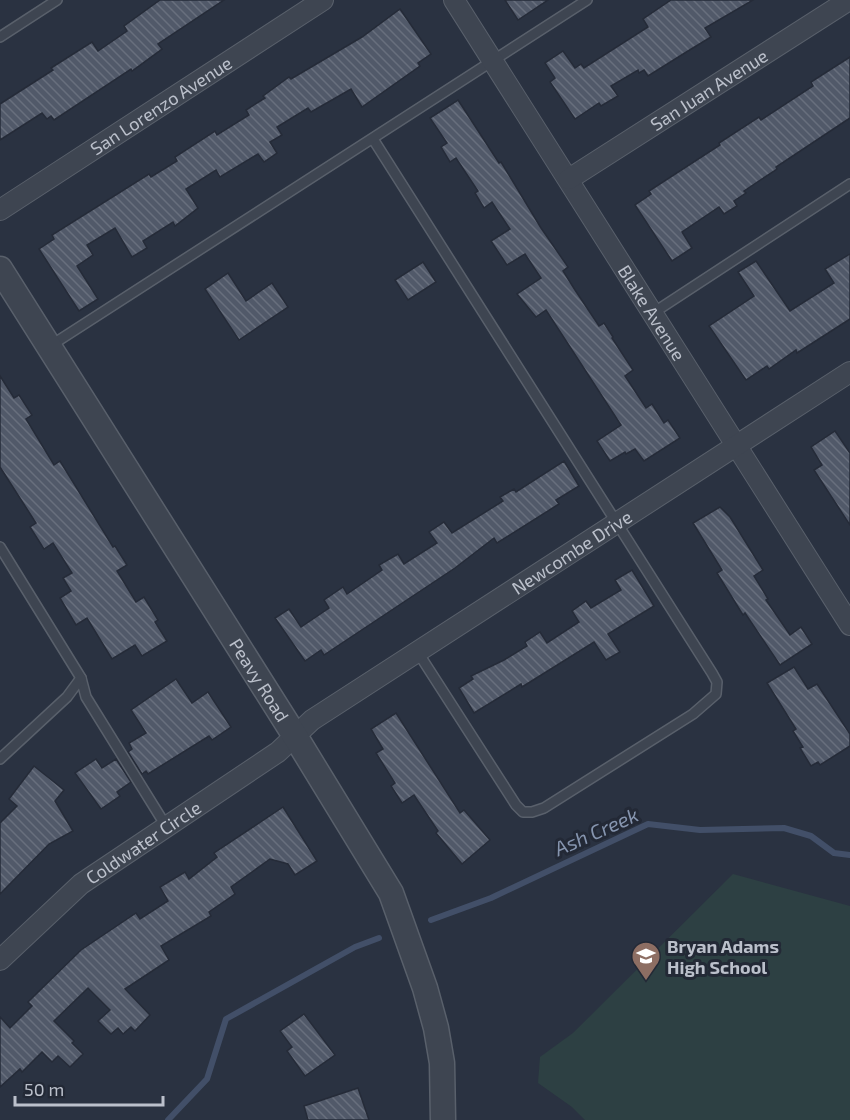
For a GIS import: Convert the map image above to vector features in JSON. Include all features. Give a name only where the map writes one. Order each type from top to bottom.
[{"type":"street","name":"San Lorenzo Avenue","points":[[0,210],[323,0]]},
{"type":"street","name":"Blake Avenue","points":[[454,0],[850,625]]},
{"type":"street","name":"San Juan Avenue","points":[[569,179],[849,0]]},
{"type":"street","name":"Peavy Road","points":[[0,269],[295,736],[391,893],[425,988],[436,1028],[442,1064],[443,1120]]},
{"type":"street","name":"Newcombe Drive","points":[[295,736],[312,720],[417,651],[850,372]]},
{"type":"street","name":"Coldwater Circle","points":[[0,960],[81,884],[278,752],[295,736]]},
{"type":"lane","points":[[0,37],[57,0]]},
{"type":"lane","points":[[50,346],[587,0]]},
{"type":"lane","points":[[373,139],[717,682],[716,694],[693,714],[544,808],[523,812],[516,805],[417,651]]},
{"type":"lane","points":[[653,313],[850,184]]},
{"type":"lane","points":[[0,548],[81,678],[86,697],[166,826]]},
{"type":"lane","points":[[0,759],[68,697],[81,678]]},
{"type":"shaded area","name":"Bryan Adams High School","points":[[733,874],[850,906],[850,1120],[585,1120],[572,1107],[538,1083],[540,1057],[573,1033]]},
{"type":"building","points":[[160,0],[224,0],[158,44],[162,49],[132,71],[131,69],[54,120],[51,116],[47,119],[42,113],[0,140],[0,104],[92,42],[98,51],[127,31],[124,26]]},
{"type":"building","points":[[505,0],[548,0],[518,20]]},
{"type":"building","points":[[671,0],[753,0],[705,28],[711,37],[648,76],[644,70],[639,73],[638,70],[611,86],[618,96],[601,106],[599,103],[575,119],[550,82],[555,78],[545,63],[563,51],[575,68],[581,64],[584,68],[648,27],[643,19]]},
{"type":"building","points":[[400,9],[431,54],[418,63],[420,66],[362,107],[351,89],[311,112],[308,108],[277,127],[282,135],[270,142],[277,153],[264,162],[258,154],[220,177],[216,170],[186,189],[198,208],[175,226],[173,222],[143,241],[147,248],[132,257],[115,228],[87,245],[93,255],[77,266],[98,299],[79,311],[39,249],[54,239],[52,235],[149,174],[151,177],[177,161],[175,157],[215,131],[217,135],[249,115],[246,110],[265,98],[263,96],[289,77],[291,79],[362,37]]},
{"type":"building","points":[[850,57],[850,118],[744,191],[746,193],[734,201],[737,206],[724,214],[719,207],[682,232],[692,248],[672,261],[635,205],[651,194],[649,191],[759,117],[761,120],[813,86],[811,82]]},
{"type":"building","points":[[458,100],[499,163],[501,162],[568,267],[563,271],[575,290],[599,326],[604,323],[613,337],[633,370],[625,376],[646,408],[652,404],[664,423],[668,420],[680,438],[644,461],[635,449],[610,461],[597,441],[621,425],[546,310],[536,317],[517,294],[541,278],[525,254],[507,265],[491,241],[510,229],[492,202],[484,208],[475,193],[478,191],[456,158],[450,162],[441,147],[447,143],[430,118]]},
{"type":"building","points":[[850,254],[850,319],[797,353],[796,350],[769,369],[767,366],[746,380],[709,326],[754,296],[738,272],[756,261],[790,311],[834,283],[825,269]]},
{"type":"building","points":[[423,262],[436,282],[408,300],[395,280]]},
{"type":"building","points":[[228,273],[246,301],[272,283],[288,307],[239,340],[205,289]]},
{"type":"building","points":[[0,376],[14,398],[19,395],[32,415],[26,419],[54,465],[60,461],[113,547],[115,546],[127,565],[117,571],[136,602],[144,597],[158,620],[155,622],[167,641],[142,656],[135,645],[112,659],[87,618],[76,625],[60,598],[71,591],[63,578],[72,573],[53,543],[44,549],[30,527],[36,523],[0,467]]},
{"type":"building","points":[[835,431],[850,453],[850,525],[814,470],[822,465],[811,447]]},
{"type":"building","points":[[564,461],[579,486],[556,500],[559,504],[497,543],[494,538],[455,568],[324,655],[321,650],[305,661],[275,618],[289,609],[301,627],[329,608],[324,600],[343,587],[347,594],[382,570],[379,565],[398,554],[404,564],[437,543],[429,532],[444,522],[452,533],[503,501],[500,497],[514,489],[516,492]]},
{"type":"building","points":[[720,507],[730,517],[763,570],[754,576],[768,599],[766,600],[790,635],[801,627],[812,644],[780,665],[745,613],[743,615],[717,573],[722,570],[693,523]]},
{"type":"building","points":[[632,570],[654,606],[608,634],[620,652],[606,660],[594,642],[522,687],[521,684],[474,713],[459,688],[473,679],[471,676],[527,646],[525,642],[540,632],[547,643],[579,622],[572,611],[586,601],[591,608],[621,590],[615,580]]},
{"type":"building","points":[[794,667],[808,689],[817,684],[850,734],[850,746],[820,765],[818,762],[811,766],[793,731],[796,729],[767,683]]},
{"type":"building","points":[[176,679],[192,703],[208,692],[231,727],[212,740],[209,736],[148,774],[146,771],[142,774],[128,752],[132,749],[129,743],[146,733],[131,710]]},
{"type":"building","points":[[396,713],[460,813],[464,810],[490,840],[462,864],[436,833],[438,831],[414,795],[402,803],[391,786],[395,783],[376,753],[383,749],[371,729]]},
{"type":"building","points":[[96,759],[102,768],[116,759],[131,782],[117,792],[120,796],[101,809],[75,773]]},
{"type":"building","points":[[34,766],[64,790],[55,801],[73,831],[49,844],[0,894],[0,823],[17,806],[9,799]]},
{"type":"building","points":[[283,807],[317,861],[295,875],[288,864],[270,859],[231,887],[235,894],[209,912],[211,916],[161,946],[169,960],[125,989],[150,1015],[135,1031],[131,1027],[123,1034],[118,1028],[111,1034],[98,1021],[110,1010],[88,988],[54,1021],[74,1041],[72,1043],[83,1054],[70,1067],[58,1056],[52,1062],[42,1052],[22,1072],[20,1069],[0,1087],[0,1017],[10,1028],[32,1006],[28,1002],[81,950],[136,913],[140,919],[168,901],[160,887],[185,872],[189,879],[217,857],[214,853]]},
{"type":"building","points":[[304,1014],[335,1055],[305,1076],[287,1051],[292,1047],[280,1031]]},
{"type":"building","points":[[358,1088],[369,1120],[308,1120],[304,1106]]},
{"type":"waterway","name":"Ash Creek","points":[[431,920],[491,898],[648,824],[700,830],[784,828],[811,836],[834,853],[850,855]]},
{"type":"waterway","name":"Ash Creek","points":[[168,1120],[207,1079],[226,1019],[355,947],[379,938]]},
{"type":"place","name":"Bryan Adams High School","points":[[646,982]]}]
